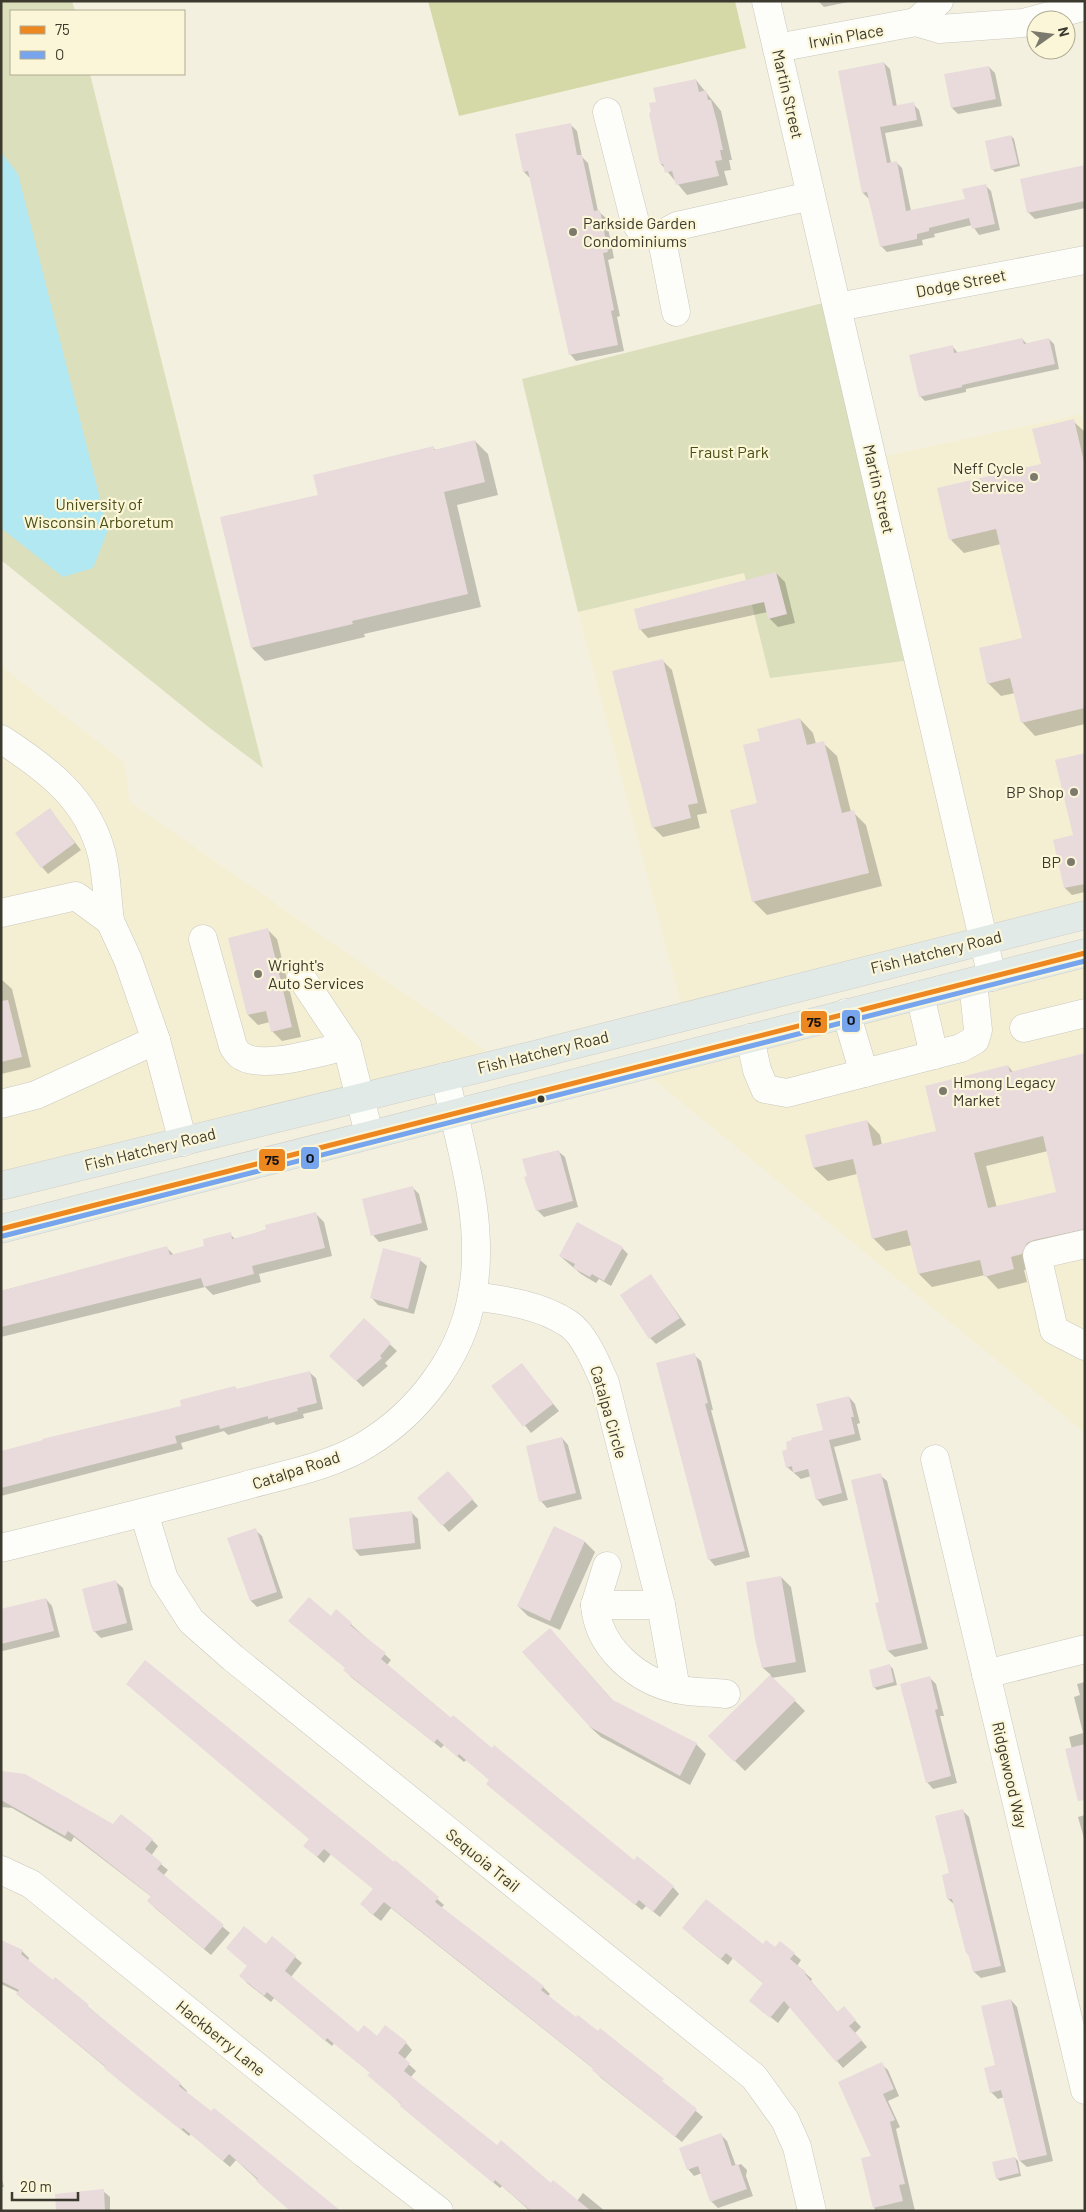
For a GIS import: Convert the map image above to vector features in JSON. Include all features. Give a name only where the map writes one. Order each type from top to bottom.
[{"type":"main road","name":"Fish Hatchery Road","points":[[1,1186],[445,1077],[1085,915]]},
{"type":"main road","points":[[1,1229],[1085,953]]},
{"type":"street","name":"Martin Street","points":[[766,1],[983,940],[978,1030],[975,1040],[961,1048],[934,1054]]},
{"type":"street","points":[[916,22],[939,1]]},
{"type":"street","name":"Irwin Place","points":[[777,48],[916,22],[940,29],[1023,23],[1079,8],[1085,4]]},
{"type":"street","points":[[607,112],[635,222],[643,233],[661,235],[676,226],[812,196]]},
{"type":"street","points":[[661,235],[676,312]]},
{"type":"street","name":"Dodge Street","points":[[838,307],[1085,260]]},
{"type":"street","points":[[1,739],[31,758],[75,798],[91,825],[102,856],[110,920],[128,960],[156,1040],[183,1142]]},
{"type":"street","points":[[1,913],[76,896],[110,920]]},
{"type":"street","points":[[203,939],[232,1046],[241,1056],[256,1061],[281,1060],[347,1046]]},
{"type":"street","points":[[301,977],[347,1046],[369,1134]]},
{"type":"street","points":[[750,1038],[757,1070],[766,1089],[787,1093],[934,1054],[920,995]]},
{"type":"street","points":[[846,1013],[864,1073]]},
{"type":"street","points":[[1024,1028],[1085,1013]]},
{"type":"street","points":[[1,1104],[36,1095],[156,1040]]},
{"type":"street","name":"Catalpa Road","points":[[1,1548],[144,1513],[318,1466],[366,1445],[407,1415],[440,1374],[463,1329],[472,1296],[476,1246],[472,1202],[445,1077]]},
{"type":"street","points":[[1085,1244],[1037,1255],[1054,1330],[1085,1346]]},
{"type":"street","name":"Catalpa Circle","points":[[472,1296],[511,1301],[570,1324],[592,1353],[604,1383],[661,1605],[676,1690]]},
{"type":"street","name":"Ridgewood Way","points":[[935,1459],[1085,2090]]},
{"type":"street","name":"Sequoia Trail","points":[[144,1513],[164,1579],[191,1621],[233,1658],[754,2077],[785,2120],[797,2147],[812,2211]]},
{"type":"street","points":[[607,1566],[595,1606],[596,1622],[603,1638],[622,1660],[645,1677],[676,1690],[726,1694]]},
{"type":"street","points":[[595,1606],[661,1605]]},
{"type":"street","points":[[986,1674],[1085,1649]]},
{"type":"street","name":"Hackberry Lane","points":[[1,1870],[31,1884],[365,2154],[439,2211]]},
{"type":"shaded area","points":[[1081,414],[1085,429],[1085,915],[684,1016],[578,612],[744,573],[770,677],[929,658],[885,456]]},
{"type":"shaded area","points":[[1,666],[124,762],[130,802],[503,1062],[1,1186]]},
{"type":"shaded area","points":[[1085,953],[1085,1433],[637,1066]]},
{"type":"green space","name":"University of Wisconsin Arboretum","points":[[1,1],[72,1],[75,10],[10,10],[10,75],[90,75],[263,768],[211,729],[1,560]]},
{"type":"green space","points":[[428,1],[735,1],[746,48],[459,116]]},
{"type":"green space","name":"Fraust Park","points":[[823,303],[904,661],[770,678],[744,573],[578,612],[522,379]]},
{"type":"water","points":[[1,152],[18,174],[108,530],[93,568],[63,577],[1,528]]},
{"type":"building","points":[[884,62],[893,106],[914,102],[917,120],[880,127],[887,163],[897,161],[906,211],[965,199],[962,189],[986,184],[995,224],[972,229],[969,218],[929,228],[929,231],[917,234],[917,239],[880,247],[867,192],[862,193],[838,71]]},
{"type":"building","points":[[989,66],[996,99],[951,108],[944,74]]},
{"type":"building","points":[[696,79],[699,92],[706,90],[708,100],[711,100],[717,122],[723,150],[720,150],[722,160],[715,161],[719,176],[676,185],[672,171],[665,173],[663,164],[660,164],[649,113],[651,112],[649,103],[656,102],[653,88]]},
{"type":"building","points":[[571,123],[577,155],[582,155],[594,211],[600,210],[608,252],[603,253],[614,310],[611,311],[618,345],[569,355],[528,171],[523,172],[515,134]]},
{"type":"building","points":[[1011,135],[1018,164],[991,170],[985,141]]},
{"type":"building","points":[[1085,165],[1085,201],[1027,213],[1020,179]]},
{"type":"building","points":[[1022,338],[1024,344],[1049,338],[1055,364],[962,385],[962,387],[919,397],[909,355],[953,345],[954,353]]},
{"type":"building","points":[[1074,419],[1085,466],[1085,708],[1021,723],[1010,678],[987,684],[979,648],[1022,638],[996,529],[949,540],[937,488],[1041,464],[1032,429]]},
{"type":"building","points":[[475,440],[485,482],[444,492],[468,594],[352,621],[353,624],[251,648],[220,517],[318,495],[313,475],[434,446],[434,450]]},
{"type":"building","points":[[776,572],[787,614],[768,619],[764,602],[639,630],[634,609]]},
{"type":"building","points":[[663,659],[698,803],[688,805],[691,818],[652,828],[612,671]]},
{"type":"building","points":[[800,718],[807,745],[824,741],[842,813],[854,810],[869,873],[752,902],[730,810],[757,803],[743,745],[760,741],[757,729]]},
{"type":"building","points":[[1085,753],[1085,884],[1064,888],[1053,840],[1073,835],[1055,760]]},
{"type":"building","points":[[50,808],[75,843],[41,868],[15,833]]},
{"type":"building","name":"Wright's Auto Services","points":[[268,928],[292,1027],[271,1032],[266,1011],[247,1015],[228,938]]},
{"type":"building","points":[[8,1000],[22,1057],[1,1062],[1,1001]]},
{"type":"building","points":[[1085,1053],[1085,1229],[1027,1243],[1022,1254],[1011,1257],[1014,1269],[984,1277],[980,1260],[918,1274],[907,1230],[872,1239],[853,1159],[813,1168],[805,1135],[867,1120],[873,1146],[936,1131],[925,1086],[1008,1065],[1010,1072]],"holes":[[[1043,1136],[1056,1192],[988,1208],[974,1153]]]},
{"type":"building","points":[[559,1150],[573,1201],[536,1211],[524,1177],[527,1176],[522,1159]]},
{"type":"building","points":[[413,1186],[422,1223],[371,1236],[362,1199]]},
{"type":"building","points":[[316,1212],[325,1248],[252,1266],[254,1274],[204,1287],[201,1278],[1,1327],[1,1291],[167,1246],[170,1255],[204,1246],[203,1239],[231,1232],[232,1239],[266,1230],[265,1225]]},
{"type":"building","points":[[577,1222],[623,1247],[604,1281],[592,1274],[590,1277],[573,1268],[575,1264],[559,1256]]},
{"type":"building","points":[[383,1248],[421,1258],[408,1309],[370,1298]]},
{"type":"building","points":[[651,1274],[680,1318],[649,1339],[620,1295]]},
{"type":"building","points":[[364,1318],[391,1343],[380,1356],[382,1358],[356,1381],[329,1356]]},
{"type":"building","points":[[695,1353],[708,1403],[705,1404],[745,1551],[708,1560],[656,1363]]},
{"type":"building","points":[[522,1363],[553,1404],[523,1427],[491,1386]]},
{"type":"building","points":[[310,1371],[317,1403],[297,1408],[298,1411],[268,1419],[268,1416],[220,1429],[219,1425],[175,1436],[177,1443],[1,1488],[1,1451],[42,1439],[181,1406],[180,1400],[235,1386],[236,1389]]},
{"type":"building","points":[[849,1396],[854,1417],[851,1417],[855,1434],[829,1440],[842,1493],[816,1500],[808,1469],[793,1473],[792,1466],[786,1468],[782,1451],[787,1449],[786,1442],[792,1440],[791,1438],[823,1430],[816,1404]]},
{"type":"building","points":[[562,1437],[576,1493],[539,1502],[526,1446]]},
{"type":"building","points":[[448,1471],[473,1499],[442,1526],[417,1498]]},
{"type":"building","points":[[881,1473],[922,1643],[887,1651],[875,1603],[879,1602],[851,1480]]},
{"type":"building","points":[[412,1511],[415,1543],[353,1550],[349,1518]]},
{"type":"building","points":[[554,1526],[585,1541],[550,1621],[517,1606]]},
{"type":"building","points":[[256,1528],[277,1592],[250,1601],[227,1538]]},
{"type":"building","points":[[781,1576],[796,1662],[762,1668],[755,1639],[746,1582]]},
{"type":"building","points":[[116,1580],[127,1623],[93,1632],[82,1589]]},
{"type":"building","points":[[309,1597],[331,1616],[336,1609],[352,1623],[350,1625],[386,1653],[381,1659],[451,1718],[453,1715],[492,1748],[494,1745],[634,1860],[637,1856],[674,1886],[653,1912],[639,1900],[635,1905],[591,1870],[486,1784],[489,1780],[459,1754],[457,1757],[437,1739],[434,1743],[343,1670],[345,1668],[288,1621]]},
{"type":"building","points":[[46,1598],[54,1631],[1,1644],[1,1609]]},
{"type":"building","points":[[550,1628],[611,1699],[697,1743],[680,1776],[590,1727],[522,1652]]},
{"type":"building","points":[[145,1660],[394,1862],[395,1860],[439,1897],[435,1902],[544,1986],[541,1990],[576,2017],[578,2015],[598,2031],[600,2028],[664,2079],[662,2081],[697,2109],[675,2137],[592,2070],[593,2068],[384,1902],[373,1915],[360,1904],[373,1889],[324,1849],[317,1857],[303,1846],[309,1839],[126,1684]]},
{"type":"building","points":[[890,1664],[894,1682],[873,1688],[869,1670]]},
{"type":"building","points":[[770,1675],[796,1700],[734,1762],[708,1736]]},
{"type":"building","points":[[930,1676],[938,1709],[935,1710],[951,1776],[926,1783],[900,1684]]},
{"type":"building","points":[[1085,1744],[1085,1800],[1078,1801],[1065,1749]]},
{"type":"building","points":[[1,1771],[25,1774],[113,1824],[121,1814],[153,1839],[145,1849],[162,1863],[157,1869],[224,1925],[204,1949],[147,1901],[151,1896],[68,1831],[65,1836],[1,1800]]},
{"type":"building","points":[[963,1809],[1001,1966],[973,1972],[952,1899],[947,1899],[942,1875],[949,1873],[935,1816]]},
{"type":"building","points":[[706,1899],[763,1944],[766,1940],[775,1947],[780,1941],[795,1953],[790,1959],[806,1972],[805,1974],[837,2012],[844,2006],[856,2020],[849,2026],[862,2040],[836,2062],[784,2001],[770,2018],[749,2001],[763,1983],[726,1953],[721,1959],[682,1928]]},
{"type":"building","points":[[244,1926],[266,1944],[272,1936],[296,1956],[285,1971],[358,2032],[364,2025],[377,2036],[385,2025],[407,2042],[398,2053],[410,2063],[404,2071],[497,2145],[501,2140],[551,2183],[553,2180],[591,2211],[531,2211],[495,2180],[493,2183],[400,2106],[401,2104],[367,2075],[370,2073],[327,2038],[325,2041],[267,1992],[264,1996],[239,1976],[247,1966],[226,1948]]},
{"type":"building","points":[[1,1940],[23,1950],[21,1954],[53,1980],[55,1977],[89,2005],[87,2006],[181,2083],[179,2086],[211,2111],[214,2108],[341,2211],[290,2211],[256,2181],[258,2179],[229,2154],[223,2161],[183,2128],[181,2130],[138,2096],[104,2068],[106,2067],[16,1994],[19,1990],[1,1981]]},
{"type":"building","points":[[1011,1999],[1047,2155],[1019,2161],[1001,2090],[990,2093],[984,2068],[995,2065],[981,2006]]},
{"type":"building","points":[[882,2062],[894,2089],[883,2094],[895,2120],[890,2122],[905,2184],[899,2185],[903,2201],[873,2208],[861,2158],[871,2156],[838,2082]]},
{"type":"building","points":[[721,2133],[732,2166],[738,2164],[747,2189],[710,2202],[698,2166],[687,2170],[679,2148]]},
{"type":"building","points":[[1015,2157],[1019,2173],[996,2179],[992,2162]]},
{"type":"building","points":[[104,2189],[105,2211],[56,2211],[55,2194]]},
{"type":"transit line","name":"75","points":[[1,1229],[1085,953]]},
{"type":"transit line","name":"O","points":[[3,1236],[1085,961]]},
{"type":"place","name":"Parkside Garden Condominiums","points":[[573,232]]},
{"type":"place","name":"Neff Cycle Service","points":[[1034,477]]},
{"type":"place","name":"BP Shop","points":[[1074,792]]},
{"type":"place","name":"BP","points":[[1071,862]]},
{"type":"place","name":"Wright's Auto Services","points":[[258,974]]},
{"type":"place","name":"Hmong Legacy Market","points":[[943,1091]]}]
